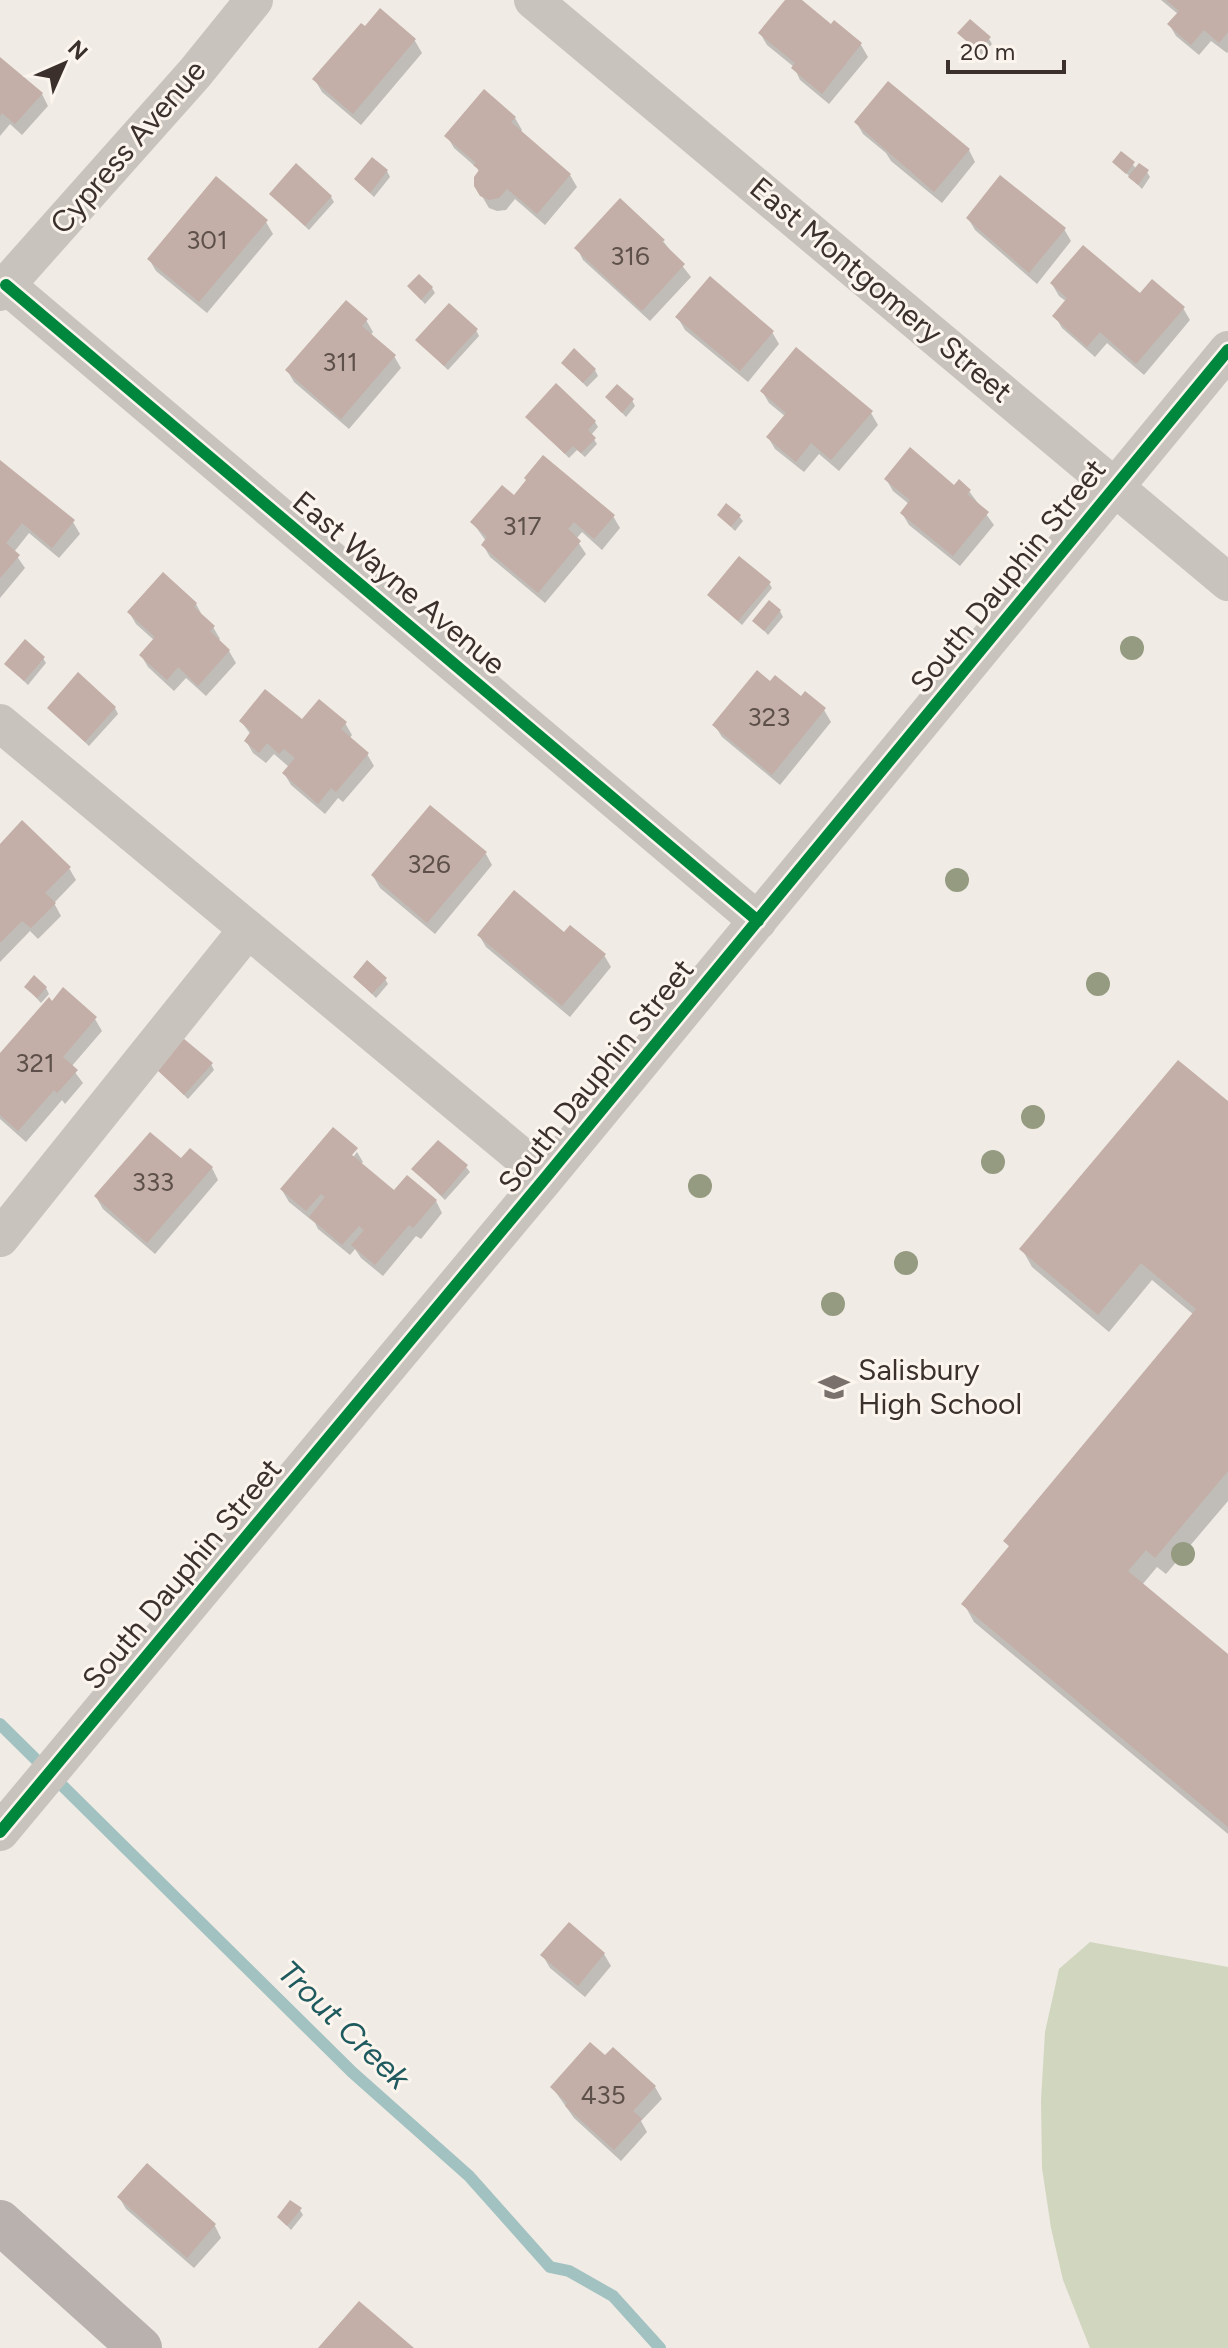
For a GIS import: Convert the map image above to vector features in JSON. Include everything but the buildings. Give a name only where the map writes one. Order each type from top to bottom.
[{"type":"main road","points":[[0,2222],[140,2348]]},
{"type":"street","name":"Cypress Avenue","points":[[3,289],[195,73],[254,0]]},
{"type":"street","name":"East Montgomery Street","points":[[533,0],[1228,582]]},
{"type":"street","name":"East Wayne Avenue","points":[[3,289],[758,921]]},
{"type":"street","name":"South Dauphin Street","points":[[0,1832],[546,1177],[1228,350]]},
{"type":"street","points":[[0,723],[546,1177]]},
{"type":"street","points":[[0,1238],[248,929]]},
{"type":"green space","points":[[1090,1942],[1228,1967],[1228,2348],[1090,2348],[1063,2280],[1042,2168],[1041,2100],[1045,2032],[1059,1969]]},
{"type":"waterway","name":"Trout Creek","points":[[0,1724],[352,2072],[469,2176],[550,2267],[569,2271],[613,2296],[660,2348]]},
{"type":"cycle path","points":[[6,285],[758,921]]},
{"type":"cycle path","points":[[0,1832],[546,1177],[1228,350]]},
{"type":"place","name":"Salisbury High School","points":[[834,1387]]}]
